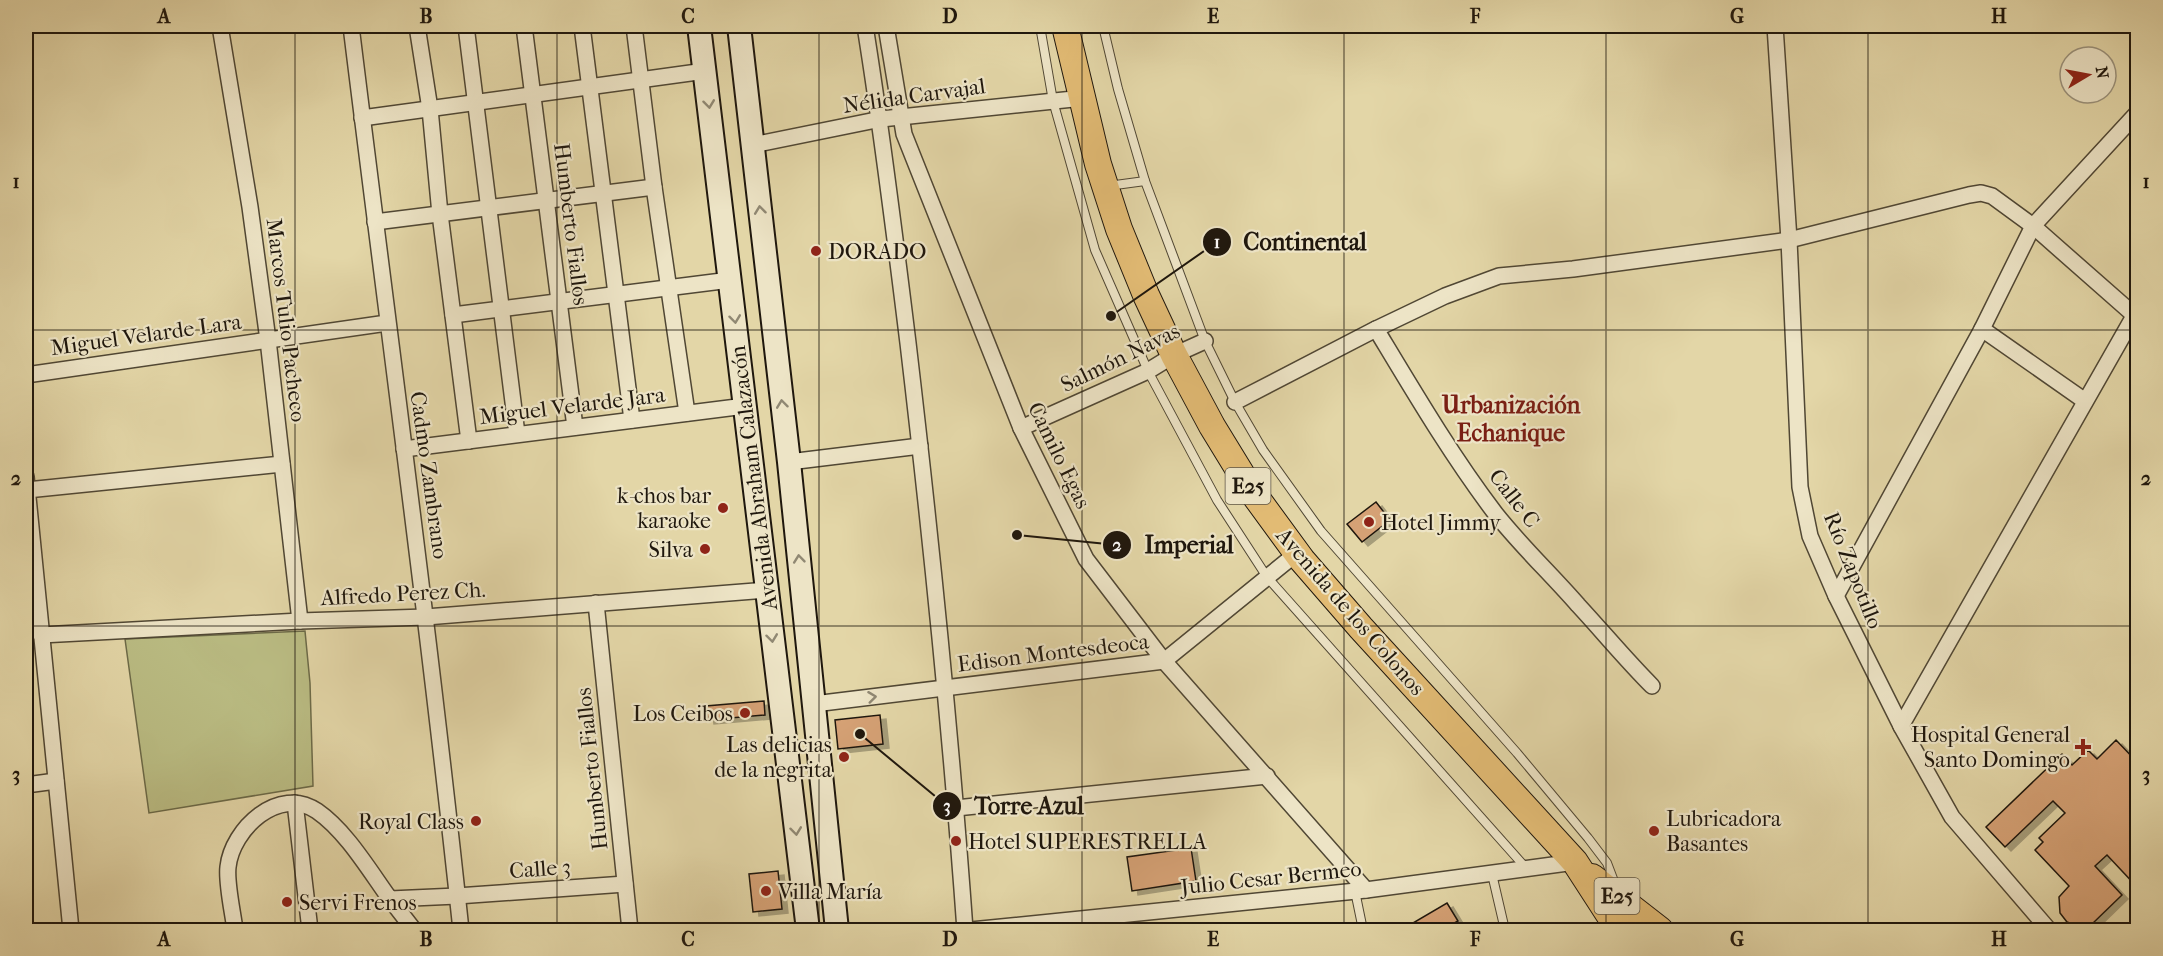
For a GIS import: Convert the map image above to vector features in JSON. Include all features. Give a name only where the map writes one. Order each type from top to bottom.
[{"type":"highway","name":"Avenida de los Colonos","points":[[1065,26],[1105,186],[1146,295],[1174,355],[1212,426],[1253,493],[1297,553],[1361,628],[1575,862],[1660,930]]},
{"type":"highway","name":"Avenida de los Colonos","points":[[1575,862],[1619,930]]},
{"type":"main road","name":"Avenida Abraham Calazacón","points":[[699,26],[808,930]]},
{"type":"main road","name":"Avenida Abraham Calazacón","points":[[739,26],[789,462],[837,930]]},
{"type":"street","name":"Marcos Tulio Pacheco","points":[[220,26],[250,207],[268,340],[300,621]]},
{"type":"street","name":"Cadmo Zambrano","points":[[351,26],[387,324],[426,617],[461,930]]},
{"type":"street","points":[[417,26],[430,109],[440,214],[469,441]]},
{"type":"street","points":[[466,26],[517,435]]},
{"type":"street","name":"Humberto Fiallos","points":[[524,26],[575,427]]},
{"type":"street","points":[[582,26],[632,420]]},
{"type":"street","points":[[634,26],[654,187],[687,413]]},
{"type":"street","points":[[865,26],[880,119],[920,446],[945,688],[965,930]]},
{"type":"street","name":"Camilo Egas","points":[[886,26],[904,134],[1021,428],[1086,559],[1164,661],[1267,776],[1361,891]]},
{"type":"street","name":"Río Zapotillo","points":[[1775,26],[1789,240],[1800,487],[1810,536],[1836,596],[1901,726],[1952,817],[2049,930]]},
{"type":"street","points":[[363,118],[705,71]]},
{"type":"street","name":"Nélida Carvajal","points":[[753,145],[880,119],[1083,98]]},
{"type":"street","points":[[1836,596],[1982,329],[2033,226],[2138,112]]},
{"type":"street","points":[[375,222],[654,187]]},
{"type":"street","points":[[1235,402],[1445,296],[1499,276],[1789,240],[1969,195],[1981,193],[1992,196],[2033,226],[2135,311],[1901,726]]},
{"type":"street","points":[[453,315],[730,280]]},
{"type":"street","name":"Miguel Velarde Lara","points":[[28,374],[387,324]]},
{"type":"street","name":"Calle C","points":[[1376,329],[1432,422],[1496,513],[1534,558],[1579,605],[1622,657],[1652,686]]},
{"type":"street","points":[[1982,329],[2085,401]]},
{"type":"street","name":"Salmón Navas","points":[[1021,428],[1148,371],[1174,355],[1205,341]]},
{"type":"street","name":"Miguel Velarde Jara","points":[[404,449],[745,406]]},
{"type":"street","points":[[789,462],[920,446]]},
{"type":"street","points":[[71,930],[26,484],[282,464]]},
{"type":"street","name":"Edison Montesdeoca","points":[[813,704],[1164,661],[1297,553]]},
{"type":"street","name":"Alfredo Perez Ch.","points":[[41,635],[300,621],[426,617],[766,590]]},
{"type":"street","name":"Humberto Fiallos","points":[[596,603],[630,930]]},
{"type":"street","points":[[956,808],[1267,776]]},
{"type":"street","points":[[26,785],[56,781]]},
{"type":"street","points":[[295,803],[310,930]]},
{"type":"street","points":[[235,930],[227,868],[232,847],[244,828],[260,815],[278,805],[295,803],[315,809],[334,824],[414,930]]},
{"type":"street","name":"Julio Cesar Bermeo","points":[[971,930],[1079,925],[1361,891],[1575,862]]},
{"type":"street","name":"Calle 3","points":[[390,899],[457,897],[625,884]]},
{"type":"lane","points":[[1040,26],[1053,101],[1095,250],[1148,371],[1217,500],[1267,577],[1527,869]]},
{"type":"lane","points":[[1103,26],[1118,89],[1145,181],[1205,341],[1235,402],[1263,450],[1321,531],[1518,753],[1588,838],[1607,863],[1621,899]]},
{"type":"lane","points":[[1105,186],[1145,181]]},
{"type":"lane","points":[[1492,874],[1505,930]]},
{"type":"lane","points":[[1361,891],[1363,930]]},
{"type":"green space","points":[[305,631],[310,683],[313,786],[149,813],[125,639]]},
{"type":"building","name":"Hotel Jimmy","points":[[1376,502],[1390,520],[1362,542],[1347,524]]},
{"type":"building","points":[[764,701],[765,715],[708,720],[706,706]]},
{"type":"building","points":[[880,715],[883,744],[838,749],[835,720]]},
{"type":"building","points":[[2116,740],[2138,763],[2138,888],[2107,855],[2095,866],[2122,895],[2091,925],[2092,930],[2080,930],[2079,926],[2067,922],[2060,913],[2059,897],[2069,886],[2035,850],[2043,842],[2039,838],[2065,813],[2053,801],[2005,847],[1986,827],[2062,754],[2072,765],[2088,750],[2097,759]]},
{"type":"building","points":[[1191,848],[1196,881],[1132,891],[1127,857]]},
{"type":"building","points":[[778,871],[782,909],[753,912],[749,874]]},
{"type":"building","points":[[1447,903],[1458,921],[1442,930],[1401,930]]},
{"type":"place","name":"DORADO","points":[[816,251]]},
{"type":"place","name":"Continental","points":[[1111,316]]},
{"type":"place","name":"k-chos bar karaoke","points":[[723,508]]},
{"type":"place","name":"Hotel Jimmy","points":[[1369,522]]},
{"type":"place","name":"Imperial","points":[[1017,535]]},
{"type":"place","name":"Silva","points":[[705,549]]},
{"type":"place","name":"Los Ceibos","points":[[745,713]]},
{"type":"place","name":"Torre Azul","points":[[860,734]]},
{"type":"place","name":"Hospital General Santo Domingo","points":[[2083,747]]},
{"type":"place","name":"Las delicias de la negrita","points":[[844,757]]},
{"type":"place","name":"Royal Class","points":[[476,821]]},
{"type":"place","name":"Lubricadora Basantes","points":[[1654,831]]},
{"type":"place","name":"Hotel SUPERESTRELLA","points":[[956,841]]},
{"type":"place","name":"Villa María","points":[[766,891]]},
{"type":"place","name":"Servi Frenos","points":[[287,902]]},
{"type":"district","name":"Urbanización Echanique","points":[[1511,419]]}]
